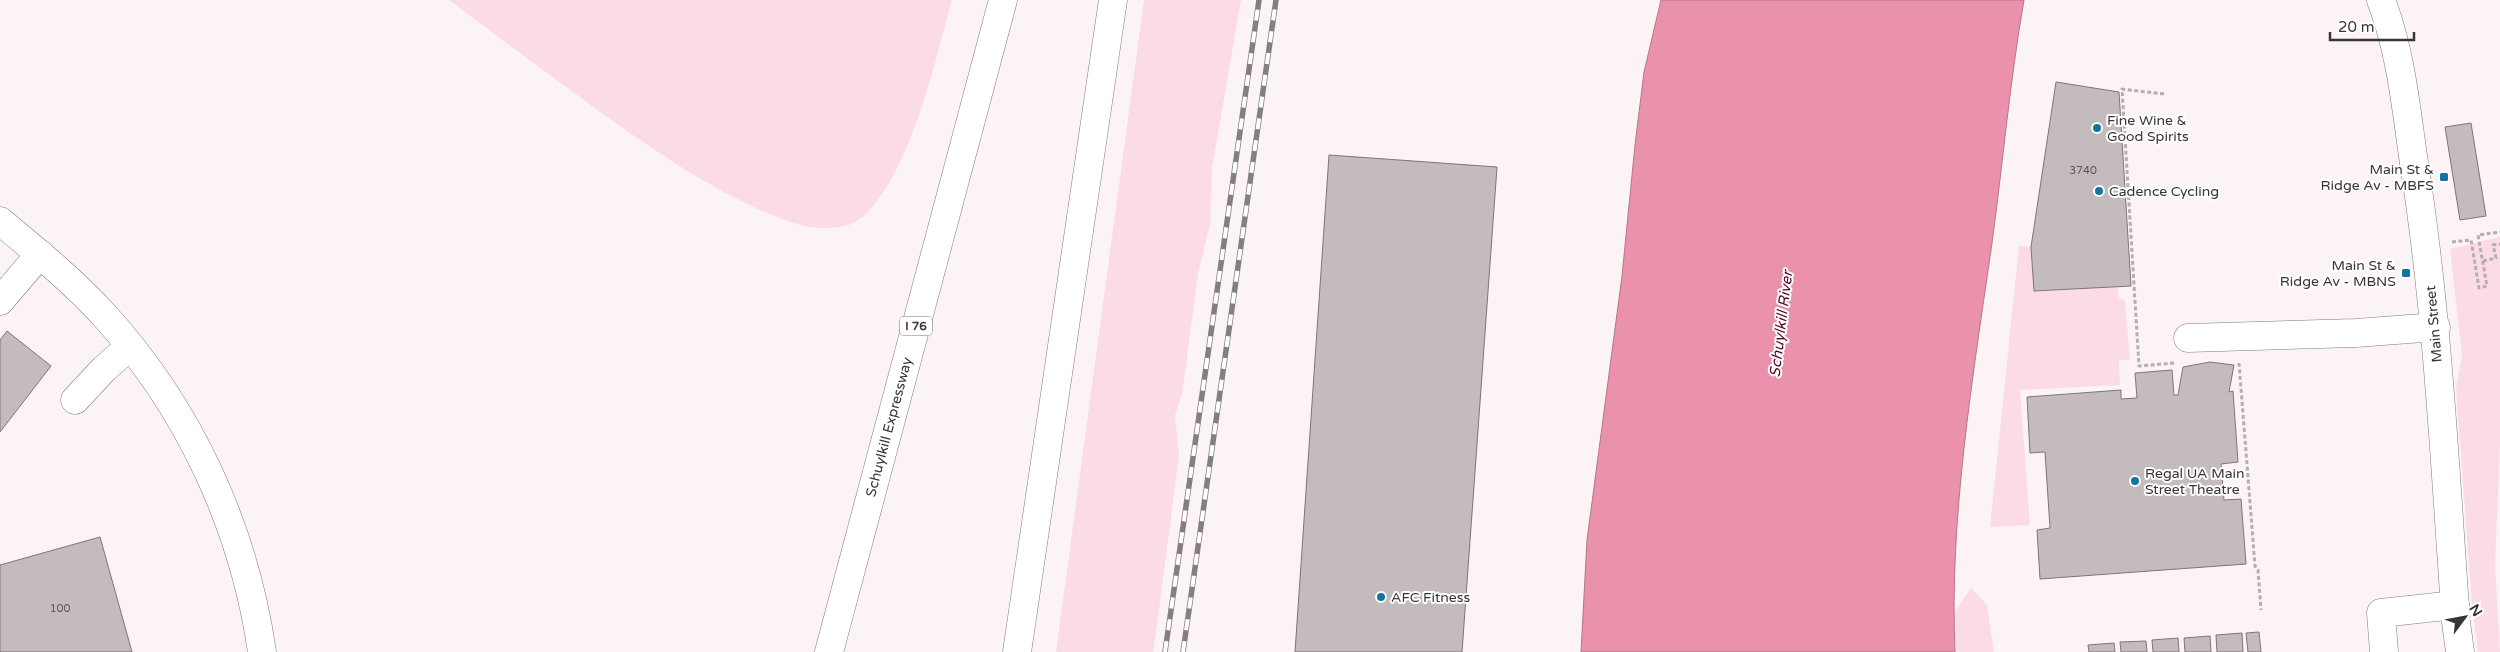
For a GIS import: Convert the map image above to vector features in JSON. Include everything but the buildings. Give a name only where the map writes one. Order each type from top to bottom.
[{"type":"main road","name":"Schuylkill Expressway","points":[[829,652],[1002,0]]},
{"type":"main road","points":[[1018,652],[1113,0]]},
{"type":"main road","name":"Main Street","points":[[2381,0],[2398,61],[2427,246],[2436,327],[2454,605],[2460,652]]},
{"type":"main road","points":[[0,222],[78,288],[130,346],[168,397],[195,443],[226,510],[250,592],[262,652]]},
{"type":"main road","points":[[0,302],[40,254]]},
{"type":"main road","points":[[2188,338],[2356,333],[2436,327]]},
{"type":"main road","points":[[75,400],[104,369],[130,346]]},
{"type":"main road","points":[[1006,652],[1033,550]]},
{"type":"main road","points":[[2384,652],[2381,613],[2454,605]]},
{"type":"path","points":[[2134,90],[2164,94]]},
{"type":"path","points":[[2449,243],[2470,240],[2479,288],[2487,286],[2478,235],[2500,232]]},
{"type":"path","points":[[2483,261],[2496,258],[2493,245],[2500,244]]},
{"type":"path","points":[[2255,566],[2258,570],[2261,610]]},
{"type":"shaded area","points":[[449,0],[952,0],[929,84],[908,143],[896,170],[881,195],[858,221],[841,227],[821,228],[793,223],[769,214],[721,191],[698,177],[610,119]]},
{"type":"shaded area","points":[[1144,0],[1241,0],[1212,168],[1210,224],[1198,274],[1182,394],[1175,415],[1179,455],[1153,652],[1056,652]]},
{"type":"shaded area","points":[[2500,237],[2500,447],[2495,564],[2500,652],[2478,652],[2472,605],[2456,388],[2462,356],[2450,249]]},
{"type":"shaded area","points":[[2019,246],[2031,247],[2034,291],[2117,286],[2119,299],[2125,300],[2130,360],[2119,360],[2120,385],[2020,390],[2030,525],[1990,527]]},
{"type":"shaded area","points":[[1971,588],[1987,605],[1994,652],[1955,652],[1953,615]]},
{"type":"water","name":"Schuylkill River","points":[[1661,0],[2024,0],[1964,447],[1956,550],[1955,652],[1581,652],[1587,540],[1622,276],[1635,145],[1644,72]]},
{"type":"railway","points":[[1165,652],[1259,0]]},
{"type":"railway","points":[[1183,652],[1276,0]]},
{"type":"place","name":"Fine Wine & Good Spirits","points":[[2097,128]]},
{"type":"place","name":"Main St & Ridge Av - MBFS","points":[[2444,177]]},
{"type":"place","name":"Cadence Cycling","points":[[2099,191]]},
{"type":"place","name":"Main St & Ridge Av - MBNS","points":[[2406,273]]},
{"type":"place","name":"Regal UA Main Street Theatre","points":[[2135,481]]},
{"type":"place","name":"AFC Fitness","points":[[1381,597]]}]
